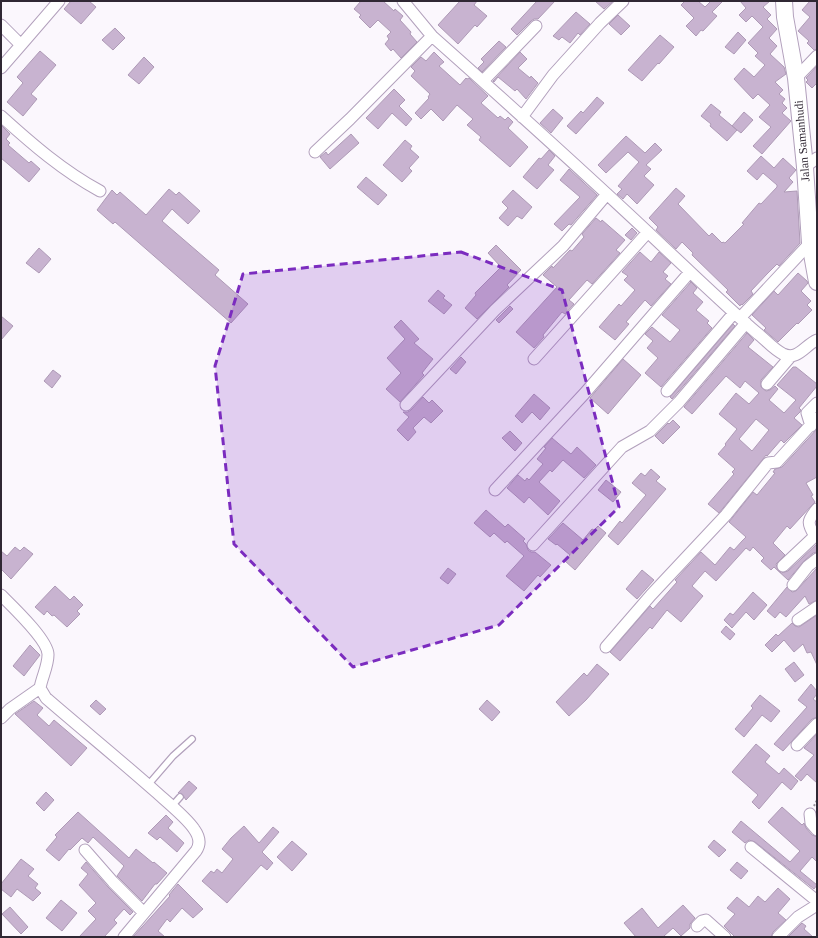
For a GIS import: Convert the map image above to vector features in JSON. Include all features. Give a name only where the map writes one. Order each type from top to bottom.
[{"type":"street","points":[[1,68],[59,1]]},
{"type":"street","points":[[403,1],[432,36],[607,194],[740,318],[783,354],[791,356],[798,354],[817,340]]},
{"type":"street","points":[[522,117],[553,75],[623,1]]},
{"type":"street","name":"Jalan Samanhudi","points":[[784,1],[784,17],[811,162],[810,243],[817,282]]},
{"type":"street","points":[[1,25],[21,45]]},
{"type":"street","points":[[483,81],[536,26]]},
{"type":"street","points":[[315,152],[350,119],[432,36]]},
{"type":"street","points":[[796,78],[817,56]]},
{"type":"street","points":[[1,116],[31,143],[79,180],[100,191]]},
{"type":"street","points":[[406,405],[495,310],[563,246],[607,194]]},
{"type":"street","points":[[534,359],[648,232]]},
{"type":"street","points":[[667,391],[740,318],[810,243]]},
{"type":"street","points":[[495,490],[584,394],[690,272]]},
{"type":"street","points":[[533,545],[622,447],[650,430],[679,402],[740,318]]},
{"type":"street","points":[[767,384],[791,356]]},
{"type":"street","points":[[606,647],[726,515],[768,464],[777,462],[814,422],[807,413],[817,403]]},
{"type":"street","points":[[783,566],[816,535],[809,526],[809,521],[817,509]]},
{"type":"street","points":[[793,585],[808,566],[817,559]]},
{"type":"street","points":[[1,595],[40,636],[48,648],[40,688],[15,704],[1,718]]},
{"type":"street","points":[[798,620],[817,607]]},
{"type":"street","points":[[40,688],[46,698],[172,806],[193,827],[198,836],[199,847],[124,937]]},
{"type":"street","points":[[797,745],[817,724]]},
{"type":"street","points":[[810,814],[811,823],[817,830]]},
{"type":"street","points":[[751,847],[817,902]]},
{"type":"street","points":[[86,850],[113,882],[144,913]]},
{"type":"street","points":[[778,937],[798,917],[817,905]]},
{"type":"street","points":[[696,926],[702,921],[706,920],[725,937]]},
{"type":"lane","points":[[148,785],[173,756],[192,739]]},
{"type":"lane","points":[[172,806],[180,797]]},
{"type":"highlighted area","points":[[461,252],[562,290],[619,507],[499,625],[353,667],[234,544],[215,366],[243,274]]},
{"type":"building","points":[[71,1],[89,1],[96,7],[81,24],[64,9]]},
{"type":"building","points":[[361,1],[383,1],[394,11],[395,9],[403,16],[400,20],[411,32],[410,34],[417,42],[401,58],[393,49],[391,51],[385,44],[389,39],[387,36],[391,32],[378,20],[370,28],[359,17],[361,15],[354,9]]},
{"type":"building","points":[[460,1],[477,1],[474,5],[487,16],[477,27],[475,25],[458,44],[438,25]]},
{"type":"building","points":[[537,1],[555,1],[538,19],[531,21],[517,35],[511,29]]},
{"type":"building","points":[[595,1],[613,1],[604,9]]},
{"type":"building","points":[[685,1],[698,1],[705,7],[711,1],[723,1],[712,12],[717,16],[703,31],[701,30],[696,36],[686,26],[694,18],[681,5]]},
{"type":"building","points":[[740,1],[770,1],[763,7],[771,15],[767,19],[777,29],[769,38],[777,46],[770,54],[784,67],[786,74],[775,82],[783,90],[779,94],[785,99],[782,103],[787,108],[782,113],[791,121],[762,154],[753,146],[771,127],[759,117],[770,105],[758,94],[753,99],[734,79],[744,68],[754,77],[765,65],[755,56],[758,53],[748,43],[763,27],[752,16],[746,22],[739,15],[746,8]]},
{"type":"building","points":[[810,1],[817,1],[817,49],[814,50],[807,43],[809,41],[798,31],[810,17],[802,10]]},
{"type":"building","points":[[576,12],[590,24],[580,35],[578,33],[570,43],[562,37],[559,40],[553,36]]},
{"type":"building","points":[[618,15],[630,26],[621,35],[609,24]]},
{"type":"building","points":[[115,28],[125,38],[113,50],[102,40]]},
{"type":"building","points":[[738,32],[746,40],[734,54],[725,47]]},
{"type":"building","points":[[660,35],[674,47],[642,81],[628,70]]},
{"type":"building","points":[[499,41],[506,47],[482,72],[478,68],[484,62],[481,59]]},
{"type":"building","points":[[40,51],[56,65],[31,94],[37,99],[23,116],[7,102],[23,83],[17,77]]},
{"type":"building","points":[[434,52],[444,62],[439,66],[460,85],[466,78],[469,78],[488,96],[481,103],[498,118],[500,116],[505,120],[508,117],[513,122],[508,128],[528,147],[510,167],[479,140],[481,137],[467,125],[473,119],[457,105],[443,121],[431,109],[421,119],[415,113],[429,98],[428,97],[430,94],[411,76],[415,71],[411,67],[421,57],[426,61]]},
{"type":"building","points":[[520,52],[527,59],[518,68],[530,78],[531,76],[538,83],[526,99],[517,89],[515,91],[498,77],[494,82],[493,81]]},
{"type":"building","points":[[144,57],[154,67],[139,84],[128,75]]},
{"type":"building","points":[[817,66],[817,83],[812,88],[806,82],[808,80],[806,78]]},
{"type":"building","points":[[394,89],[405,100],[399,106],[412,119],[406,126],[392,113],[378,129],[366,118]]},
{"type":"building","points":[[597,97],[604,103],[576,134],[567,126],[581,111],[583,113]]},
{"type":"building","points":[[711,104],[721,112],[719,115],[737,130],[727,141],[701,116]]},
{"type":"building","points":[[553,109],[563,118],[551,133],[540,123]]},
{"type":"building","points":[[744,112],[753,120],[741,133],[732,126]]},
{"type":"building","points":[[1,125],[10,134],[6,139],[10,143],[8,145],[29,163],[31,161],[40,169],[29,182],[1,158]]},
{"type":"building","points":[[351,134],[359,143],[330,169],[320,157],[326,152],[328,155]]},
{"type":"building","points":[[626,136],[645,153],[655,143],[662,150],[646,165],[651,169],[644,176],[654,185],[637,204],[627,194],[623,199],[617,194],[622,189],[618,186],[639,162],[628,152],[606,173],[598,165]]},
{"type":"building","points":[[405,140],[412,146],[410,149],[419,157],[409,168],[412,171],[402,182],[383,165]]},
{"type":"building","points":[[549,150],[555,156],[548,165],[554,170],[537,189],[523,177],[539,158],[541,159]]},
{"type":"building","points":[[761,156],[774,168],[783,158],[796,170],[789,178],[793,182],[784,192],[797,191],[800,243],[779,266],[777,264],[767,274],[751,291],[753,294],[740,306],[726,292],[728,290],[692,255],[693,253],[682,242],[676,249],[656,230],[658,227],[649,218],[676,188],[685,196],[678,204],[709,236],[712,233],[722,243],[725,243],[744,224],[742,223],[759,203],[761,204],[777,187],[777,185],[763,173],[757,180],[747,171]]},
{"type":"building","points":[[569,169],[597,195],[571,225],[569,224],[562,231],[554,224],[580,197],[560,180]]},
{"type":"building","points":[[366,177],[387,195],[378,205],[357,187]]},
{"type":"building","points":[[169,189],[176,195],[179,192],[200,211],[188,224],[172,209],[162,221],[219,270],[215,275],[248,304],[231,323],[115,222],[113,224],[97,210],[112,190],[117,195],[120,192],[146,215]]},
{"type":"building","points":[[513,190],[532,207],[522,219],[517,216],[508,226],[499,218],[508,208],[502,202]]},
{"type":"building","points":[[596,218],[601,222],[602,220],[625,240],[616,250],[620,253],[592,284],[587,280],[569,300],[574,304],[565,314],[562,312],[534,348],[516,332],[557,287],[543,275],[552,266],[553,268],[570,250],[572,251],[584,237],[582,234]]},
{"type":"building","points":[[632,228],[637,233],[631,240],[625,235]]},
{"type":"building","points":[[496,245],[521,270],[507,285],[509,287],[477,319],[465,308],[476,295],[475,293],[501,267],[488,253]]},
{"type":"building","points":[[39,248],[51,259],[39,273],[26,263]]},
{"type":"building","points":[[640,252],[651,262],[659,252],[671,263],[663,272],[668,276],[665,279],[671,284],[651,306],[645,300],[626,322],[629,324],[615,340],[599,327],[619,304],[621,306],[635,290],[624,280],[628,276],[622,272]]},
{"type":"building","points":[[798,273],[808,283],[801,291],[811,301],[807,305],[812,310],[778,342],[764,330],[766,328],[752,315],[774,291],[778,295]]},
{"type":"building","points":[[691,282],[697,288],[693,293],[703,302],[696,310],[709,321],[707,323],[712,328],[661,387],[645,373],[658,358],[647,348],[653,341],[645,334],[652,327],[670,342],[680,330],[662,315]]},
{"type":"building","points":[[438,290],[445,296],[443,298],[452,305],[444,314],[428,301]]},
{"type":"building","points":[[510,306],[513,309],[499,323],[496,320]]},
{"type":"building","points":[[1,316],[13,326],[1,340]]},
{"type":"building","points":[[401,320],[419,339],[414,343],[433,359],[422,373],[424,375],[400,402],[386,389],[401,373],[387,358],[405,339],[394,327]]},
{"type":"building","points":[[733,324],[735,326],[672,399],[670,397]]},
{"type":"building","points":[[747,333],[754,340],[748,347],[773,367],[761,380],[761,387],[766,391],[775,386],[778,389],[769,400],[784,413],[796,400],[777,385],[793,367],[796,367],[817,384],[799,408],[801,410],[800,412],[794,418],[802,425],[784,443],[781,440],[767,456],[766,455],[719,513],[708,504],[734,474],[732,472],[735,469],[718,454],[737,429],[719,414],[736,393],[749,404],[759,393],[745,381],[740,388],[726,376],[692,414],[684,407]],"holes":[[[756,419],[769,430],[752,451],[739,439]]]},
{"type":"building","points":[[461,357],[466,362],[456,374],[450,369]]},
{"type":"building","points":[[623,359],[641,375],[608,414],[590,398]]},
{"type":"building","points":[[53,370],[61,376],[52,388],[44,381]]},
{"type":"building","points":[[534,394],[550,408],[540,420],[532,412],[522,423],[515,416]]},
{"type":"building","points":[[423,397],[429,403],[432,400],[443,411],[431,423],[424,417],[413,428],[416,432],[408,441],[397,430],[409,417],[403,412],[408,412],[411,410]]},
{"type":"building","points":[[673,420],[680,427],[663,444],[655,436]]},
{"type":"building","points":[[817,429],[817,477],[806,483],[815,502],[790,529],[787,526],[773,543],[785,555],[776,564],[781,573],[788,571],[817,544],[817,552],[813,553],[804,561],[788,580],[774,567],[771,570],[761,561],[764,558],[753,547],[750,551],[746,548],[716,581],[705,571],[692,586],[703,596],[681,622],[667,610],[652,629],[650,627],[620,661],[610,652],[650,606],[653,609],[677,582],[675,580],[701,552],[715,565],[730,547],[734,550],[746,537],[729,522],[753,492],[757,495],[775,473],[773,472],[775,469],[782,467]]},
{"type":"building","points":[[510,431],[522,443],[515,451],[502,438]]},
{"type":"building","points":[[552,438],[571,454],[577,447],[596,465],[584,478],[563,460],[552,472],[550,470],[539,482],[560,501],[548,515],[529,497],[524,503],[507,488],[518,475],[525,481],[527,478],[529,480],[543,464],[537,459],[546,448],[544,447]]},
{"type":"building","points":[[651,469],[660,477],[656,481],[666,489],[618,545],[608,536],[620,521],[622,523],[646,495],[632,483],[641,473],[645,476]]},
{"type":"building","points":[[606,480],[621,492],[613,502],[598,490]]},
{"type":"building","points":[[486,510],[505,527],[508,524],[525,539],[523,541],[528,550],[535,552],[551,565],[540,577],[538,575],[524,591],[506,576],[524,556],[507,541],[505,543],[494,533],[490,537],[474,523]]},
{"type":"building","points":[[563,523],[583,540],[592,529],[594,530],[598,526],[606,533],[575,570],[565,561],[570,555],[557,544],[556,545],[548,539]]},
{"type":"building","points":[[15,547],[20,551],[24,547],[33,554],[11,579],[1,569],[1,551],[7,556]]},
{"type":"building","points":[[448,568],[456,574],[448,584],[440,578]]},
{"type":"building","points":[[817,568],[817,600],[809,604],[805,596],[786,617],[780,612],[775,618],[767,611],[787,587],[792,592],[796,591]]},
{"type":"building","points":[[642,570],[654,580],[637,599],[626,589]]},
{"type":"building","points":[[55,586],[70,600],[74,596],[83,605],[77,611],[80,614],[67,627],[54,615],[52,616],[47,611],[44,615],[35,607]]},
{"type":"building","points":[[753,592],[767,605],[754,620],[746,612],[732,628],[724,620],[730,613],[733,615]]},
{"type":"building","points":[[817,615],[817,665],[811,652],[807,653],[803,644],[794,652],[784,640],[772,652],[765,645],[776,634],[778,636],[792,623],[799,627]]},
{"type":"building","points":[[726,626],[735,634],[730,640],[721,632]]},
{"type":"building","points":[[30,645],[40,655],[24,676],[13,666]]},
{"type":"building","points":[[794,662],[804,675],[795,682],[785,669]]},
{"type":"building","points":[[597,664],[609,674],[586,700],[569,716],[556,702],[584,673],[587,676]]},
{"type":"building","points":[[811,684],[817,691],[817,694],[813,699],[817,702],[817,717],[812,719],[783,751],[774,744],[807,707],[798,700]]},
{"type":"building","points":[[760,695],[780,711],[771,722],[762,715],[744,737],[735,729],[753,708],[751,706]]},
{"type":"building","points":[[96,700],[106,709],[100,715],[90,706]]},
{"type":"building","points":[[487,700],[500,712],[492,721],[479,709]]},
{"type":"building","points":[[34,701],[43,708],[37,715],[49,726],[54,720],[87,748],[71,766],[15,714]]},
{"type":"building","points":[[817,734],[817,783],[807,774],[801,781],[795,776],[814,755],[804,748]]},
{"type":"building","points":[[756,744],[770,756],[765,762],[779,774],[784,768],[798,781],[791,790],[782,782],[759,809],[752,802],[758,795],[732,772]]},
{"type":"building","points":[[189,781],[197,788],[186,800],[182,794],[178,793]]},
{"type":"building","points":[[46,792],[54,800],[44,811],[36,803]]},
{"type":"building","points":[[782,807],[802,825],[804,823],[812,835],[817,837],[817,862],[812,857],[800,871],[817,885],[814,889],[755,842],[749,840],[745,843],[732,832],[741,821],[790,862],[800,851],[768,822]]},
{"type":"building","points":[[78,812],[129,858],[136,849],[167,873],[157,884],[155,884],[142,901],[117,876],[124,866],[93,837],[88,843],[82,838],[70,850],[69,849],[59,861],[46,850],[57,837],[55,835]]},
{"type":"building","points":[[166,815],[173,822],[168,828],[184,843],[177,852],[160,837],[157,840],[148,833]]},
{"type":"building","points":[[244,826],[259,843],[273,827],[279,832],[262,852],[273,863],[267,870],[261,865],[227,903],[202,881],[211,871],[214,873],[217,869],[222,873],[233,859],[222,849]]},
{"type":"building","points":[[714,840],[726,850],[719,857],[708,847]]},
{"type":"building","points":[[292,841],[307,854],[292,871],[277,857]]},
{"type":"building","points":[[21,859],[34,869],[28,876],[38,884],[35,888],[41,893],[33,901],[17,889],[11,897],[1,889],[1,884]]},
{"type":"building","points":[[86,862],[133,912],[130,915],[124,909],[114,920],[117,923],[104,937],[79,937],[96,919],[88,911],[96,903],[79,885],[88,874],[81,868]]},
{"type":"building","points":[[737,862],[748,871],[741,879],[730,870]]},
{"type":"building","points":[[178,884],[203,909],[193,918],[182,908],[170,922],[167,919],[158,931],[165,937],[133,937],[170,896],[169,895]]},
{"type":"building","points":[[778,888],[790,899],[778,913],[786,920],[773,932],[771,937],[735,937],[724,926],[735,914],[727,908],[737,897],[749,907],[758,896],[765,902]]},
{"type":"building","points":[[61,900],[77,913],[62,931],[46,918]]},
{"type":"building","points":[[683,905],[695,918],[690,924],[690,928],[681,936],[673,928],[664,936],[666,937],[636,937],[624,923],[642,908],[658,928]]},
{"type":"building","points":[[10,907],[28,927],[21,934],[2,914]]},
{"type":"building","points":[[802,923],[806,926],[804,929],[813,937],[788,937]]}]
